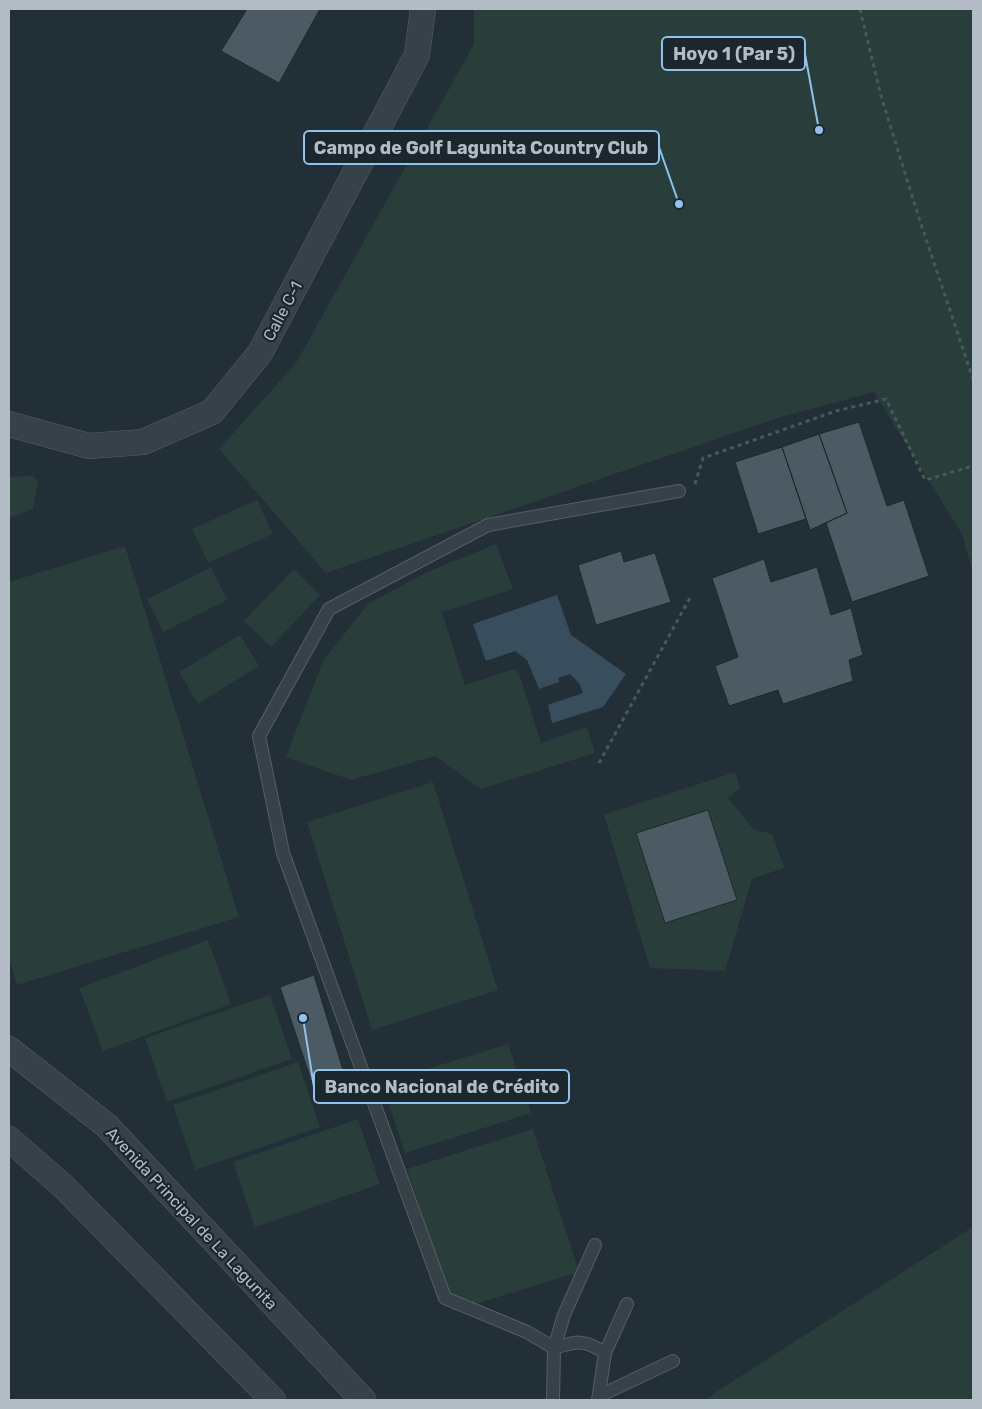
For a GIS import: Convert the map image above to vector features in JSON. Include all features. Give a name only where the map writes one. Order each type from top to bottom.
[{"type":"street","name":"Calle C-1","points":[[9,424],[89,446],[143,442],[212,412],[260,353],[417,56],[424,9]]},
{"type":"street","name":"Avenida Principal de La Lagunita","points":[[9,1050],[107,1126],[363,1400]]},
{"type":"street","points":[[9,1139],[63,1186],[274,1400]]},
{"type":"lane","points":[[605,1353],[593,1345],[574,1342],[554,1348],[527,1332],[445,1298],[283,853],[259,736],[330,609],[488,524],[679,491]]},
{"type":"lane","points":[[553,1400],[554,1348],[564,1315],[595,1245]]},
{"type":"lane","points":[[598,1398],[605,1353],[627,1304]]},
{"type":"lane","points":[[598,1398],[673,1361]]},
{"type":"path","points":[[860,9],[881,96],[973,379]]},
{"type":"path","points":[[679,491],[694,486],[703,458],[836,411],[886,399],[926,480],[973,466]]},
{"type":"path","points":[[599,764],[692,596]]},
{"type":"green space","points":[[474,9],[973,9],[973,572],[962,534],[874,392],[781,417],[326,573],[219,449],[296,363],[474,44]]},
{"type":"green space","points":[[33,476],[38,482],[33,509],[9,518],[9,477]]},
{"type":"green space","points":[[257,500],[273,534],[208,563],[192,529]]},
{"type":"green space","points":[[496,544],[513,589],[442,612],[465,685],[514,669],[519,673],[541,743],[587,727],[595,753],[481,789],[435,756],[351,780],[286,757],[323,661],[368,604],[427,572]]},
{"type":"green space","points":[[125,546],[239,917],[17,985],[9,958],[9,582]]},
{"type":"green space","points":[[211,567],[227,600],[163,632],[147,599]]},
{"type":"green space","points":[[294,569],[320,595],[271,647],[244,621]]},
{"type":"green space","points":[[240,635],[259,666],[198,704],[179,672]]},
{"type":"green space","points":[[735,772],[740,788],[728,798],[753,829],[772,834],[784,868],[752,879],[725,971],[650,968],[604,815]]},
{"type":"green space","points":[[433,782],[498,990],[372,1030],[307,822]]},
{"type":"green space","points":[[208,940],[231,1004],[103,1051],[79,988]]},
{"type":"green space","points":[[270,995],[292,1059],[167,1102],[145,1038]]},
{"type":"green space","points":[[508,1044],[531,1113],[405,1153],[382,1083]]},
{"type":"green space","points":[[298,1062],[320,1127],[195,1170],[173,1105]]},
{"type":"green space","points":[[358,1119],[380,1184],[255,1227],[233,1162]]},
{"type":"green space","points":[[533,1129],[579,1272],[453,1311],[407,1169]]},
{"type":"green space","points":[[973,1227],[973,1400],[706,1400],[716,1392]]},
{"type":"water","points":[[557,595],[571,635],[626,674],[603,707],[552,723],[548,705],[583,693],[579,683],[570,674],[558,678],[559,682],[539,689],[527,660],[515,651],[486,661],[473,624]]},
{"type":"building","points":[[247,9],[320,9],[279,83],[221,51]]},
{"type":"building","points":[[859,422],[887,506],[904,500],[929,576],[852,602],[826,523],[847,513],[819,434]]},
{"type":"building","points":[[819,434],[847,513],[810,530],[782,447]]},
{"type":"building","points":[[782,447],[806,519],[758,534],[735,462]]},
{"type":"building","points":[[621,551],[624,562],[655,553],[671,602],[596,625],[578,565]]},
{"type":"building","points":[[764,559],[771,582],[817,567],[831,615],[851,608],[863,655],[849,660],[853,681],[783,704],[778,690],[729,706],[715,666],[738,657],[712,578]]},
{"type":"building","points":[[708,810],[737,900],[665,923],[636,833]]},
{"type":"building","points":[[314,975],[350,1093],[319,1104],[280,987]]},
{"type":"place","name":"Hoyo 1 (Par 5)","points":[[819,130]]},
{"type":"place","name":"Campo de Golf Lagunita Country Club","points":[[679,204]]},
{"type":"place","name":"Banco Nacional de Crédito","points":[[303,1018]]}]
